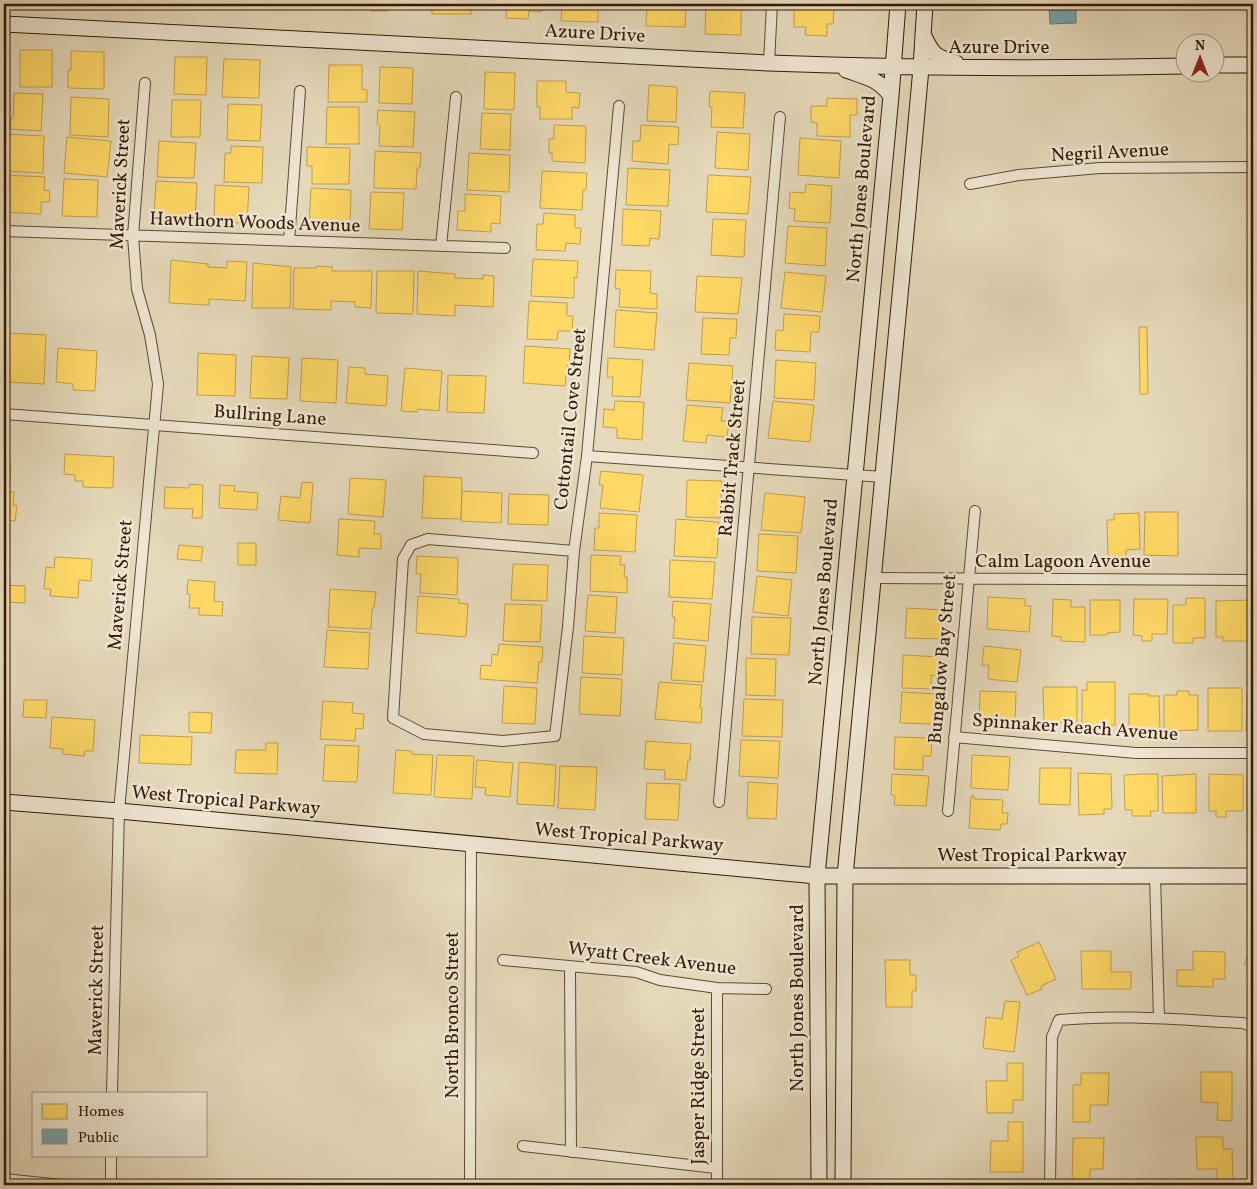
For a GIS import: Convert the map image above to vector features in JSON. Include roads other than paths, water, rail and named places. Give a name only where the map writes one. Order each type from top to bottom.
[{"type":"main road","name":"North Jones Boulevard","points":[[819,1185],[817,876],[856,475],[898,4]]},
{"type":"main road","points":[[843,1185],[845,876],[921,68],[925,4]]},
{"type":"main road","name":"Azure Drive","points":[[4,24],[893,68],[1047,69],[1174,66]]},
{"type":"main road","points":[[923,32],[929,46],[938,57],[977,68]]},
{"type":"main road","points":[[835,65],[884,86],[891,96]]},
{"type":"main road","points":[[1224,65],[1253,65]]},
{"type":"main road","name":"West Tropical Parkway","points":[[4,802],[817,876],[1253,876]]},
{"type":"street","points":[[769,63],[772,4]]},
{"type":"street","name":"Maverick Street","points":[[112,1092],[119,811],[158,384],[150,335],[137,289],[134,236],[145,83]]},
{"type":"street","points":[[289,241],[300,91]]},
{"type":"street","points":[[441,246],[456,97]]},
{"type":"street","name":"Cottontail Cove Street","points":[[574,551],[428,539],[411,545],[403,559],[392,718],[424,734],[503,741],[555,736],[568,627],[574,551],[587,456],[619,106]]},
{"type":"street","name":"Rabbit Track Street","points":[[719,802],[780,117]]},
{"type":"street","name":"Negril Avenue","points":[[970,184],[1019,176],[1100,168],[1253,166]]},
{"type":"street","name":"Hawthorn Woods Avenue","points":[[4,231],[505,248]]},
{"type":"street","name":"Bullring Lane","points":[[4,414],[533,453]]},
{"type":"street","points":[[587,456],[883,477]]},
{"type":"street","name":"Bungalow Bay Street","points":[[948,811],[967,580],[975,511]]},
{"type":"street","name":"Calm Lagoon Avenue","points":[[873,578],[967,580],[1253,580]]},
{"type":"street","name":"Spinnaker Reach Avenue","points":[[954,737],[1136,753],[1253,753]]},
{"type":"street","name":"North Bronco Street","points":[[470,1185],[471,844]]},
{"type":"street","points":[[1155,876],[1159,1018]]},
{"type":"street","name":"Wyatt Creek Avenue","points":[[503,960],[636,972],[660,980],[717,988],[766,989]]},
{"type":"street","points":[[570,967],[571,1152]]},
{"type":"street","name":"Jasper Ridge Street","points":[[717,988],[717,1185]]},
{"type":"street","points":[[1050,1185],[1052,1037],[1059,1020],[1077,1018],[1159,1018],[1243,1024],[1253,1027]]},
{"type":"street","points":[[523,1146],[716,1168]]},
{"type":"street","points":[[111,1156],[111,1185]]},
{"type":"street","points":[[4,1179],[62,1185]]}]
